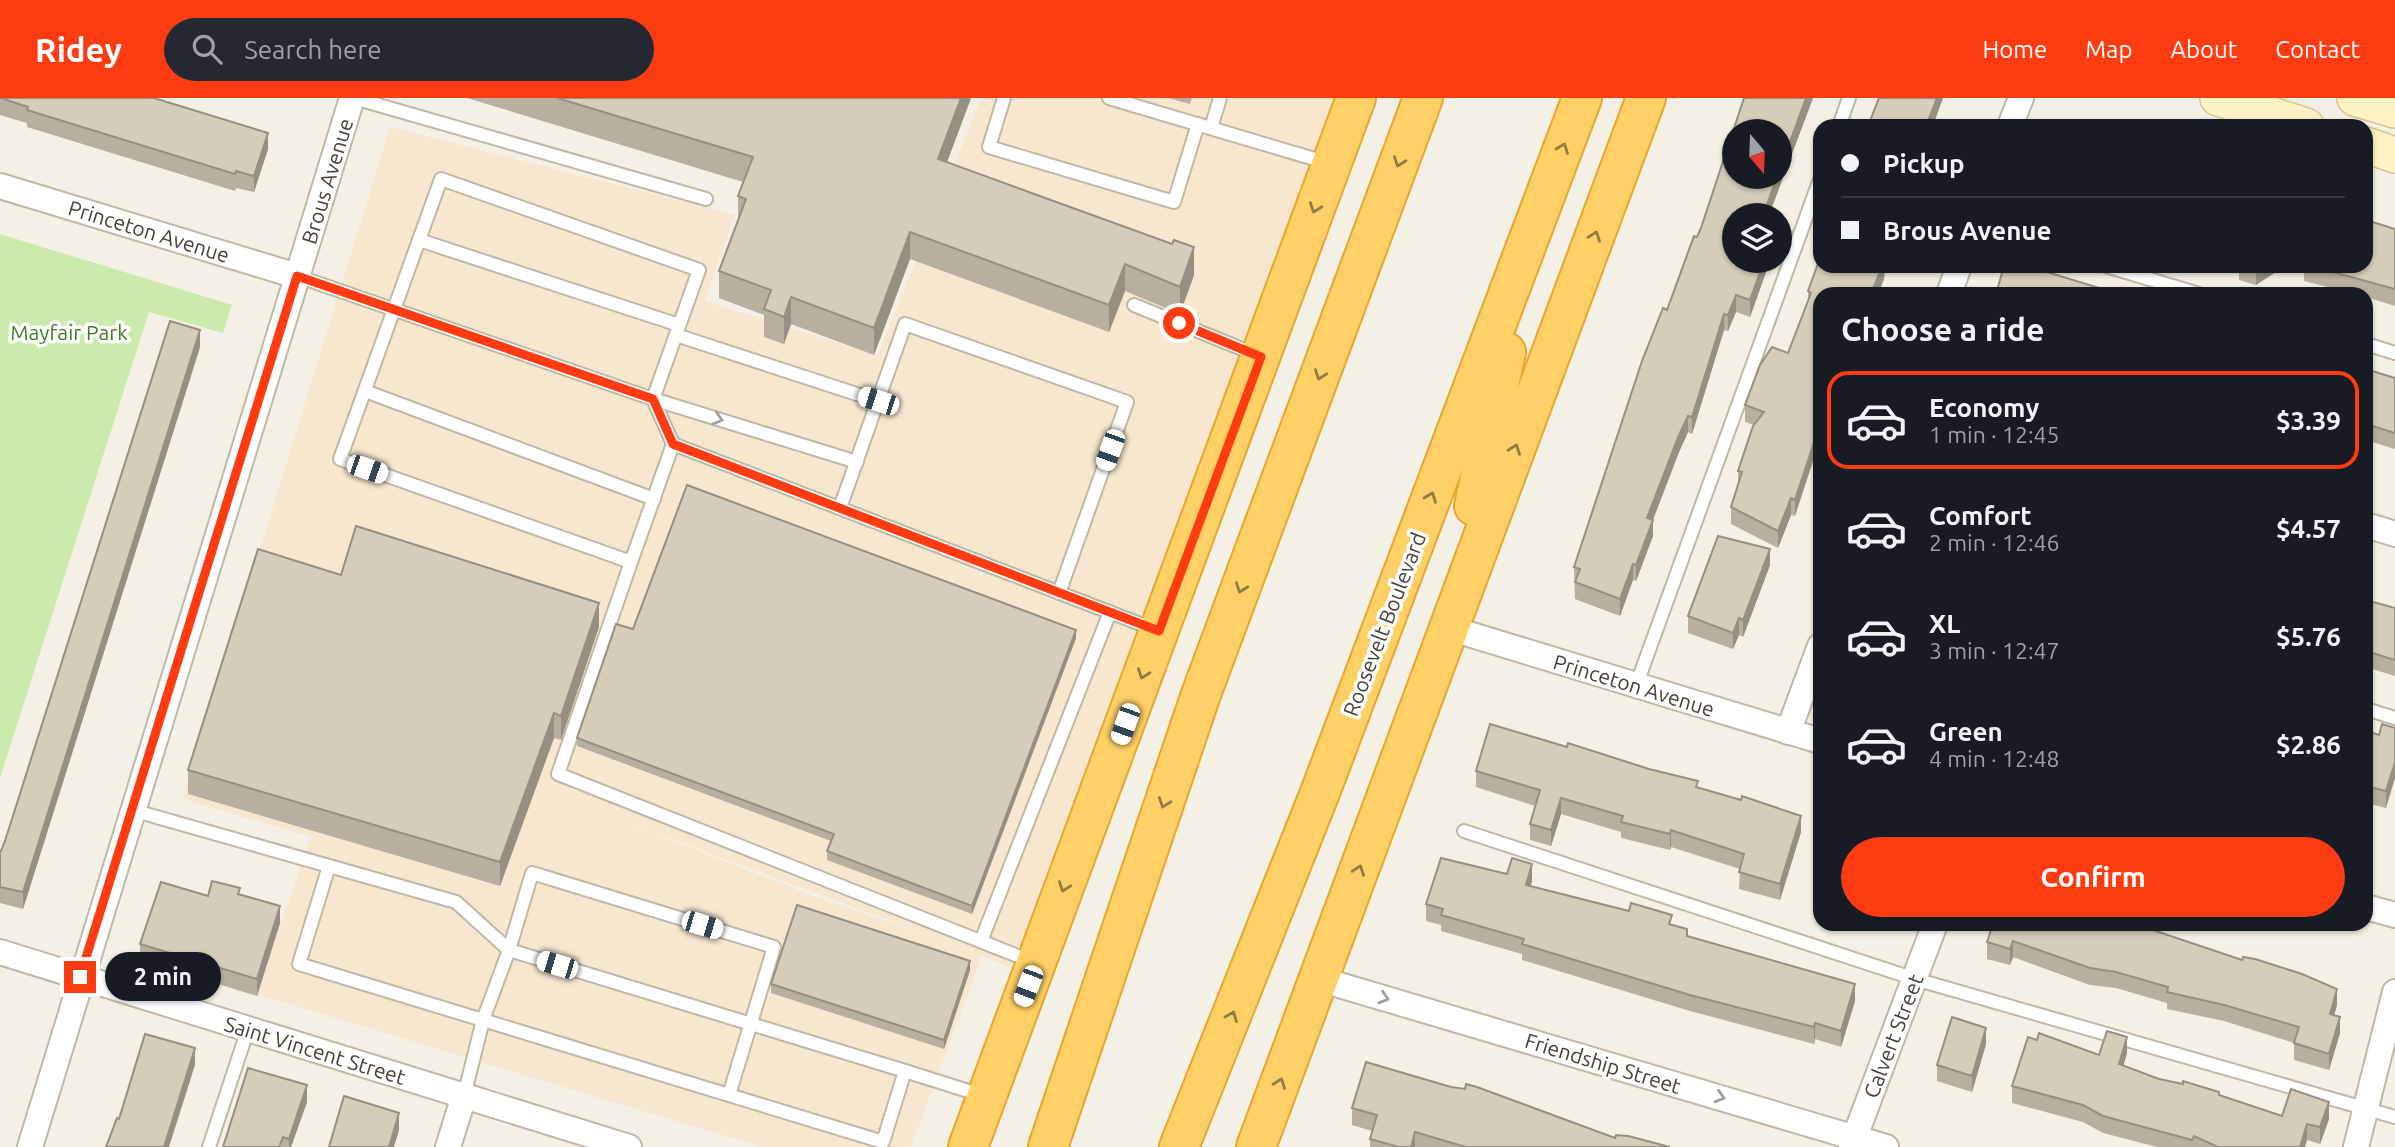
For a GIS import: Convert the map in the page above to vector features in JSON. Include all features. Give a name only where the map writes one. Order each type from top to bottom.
[{"type":"highway","points":[[968,1147],[1356,98]]},
{"type":"highway","points":[[1048,1138],[1200,697],[1423,98]]},
{"type":"highway","name":"Roosevelt Boulevard","points":[[1179,1147],[1311,815],[1581,98]]},
{"type":"highway","points":[[1256,1147],[1646,98]]},
{"type":"highway","points":[[1449,628],[1530,234]]},
{"type":"street","name":"Brous Avenue","points":[[30,1147],[80,977],[353,98]]},
{"type":"street","points":[[2013,119],[2021,98]]},
{"type":"street","points":[[2218,98],[2284,119]]},
{"type":"street","points":[[2355,98],[2395,110]]},
{"type":"street","points":[[2373,147],[2395,155]]},
{"type":"street","name":"Princeton Avenue","points":[[0,186],[297,276]]},
{"type":"street","points":[[2373,527],[2395,534]]},
{"type":"street","name":"Princeton Avenue","points":[[1449,628],[1813,739]]},
{"type":"street","points":[[1788,733],[1813,665]]},
{"type":"street","points":[[2373,908],[2395,915]]},
{"type":"street","name":"Calvert Street","points":[[1853,1142],[1932,931]]},
{"type":"street","name":"Saint Vincent Street","points":[[0,952],[629,1147]]},
{"type":"street","name":"Friendship Street","points":[[1318,979],[1853,1142],[1886,1147]]},
{"type":"street","points":[[2356,1147],[2395,992]]},
{"type":"street","points":[[448,1147],[464,1096]]},
{"type":"lane","points":[[353,98],[706,200]]},
{"type":"lane","points":[[1004,98],[989,147],[1174,202],[1198,124]]},
{"type":"lane","points":[[1109,98],[1332,164]]},
{"type":"lane","points":[[1211,128],[1220,98]]},
{"type":"lane","points":[[1842,119],[1850,98]]},
{"type":"lane","points":[[631,562],[340,459],[441,178],[699,270],[653,399],[673,444],[558,774],[1036,964]]},
{"type":"lane","points":[[1636,686],[1813,198]]},
{"type":"lane","points":[[419,240],[878,401]]},
{"type":"lane","points":[[2129,273],[2176,287]]},
{"type":"lane","points":[[297,276],[653,399],[857,462]]},
{"type":"lane","points":[[1134,305],[1261,357]]},
{"type":"lane","points":[[840,508],[905,324],[1127,402],[1059,593]]},
{"type":"lane","points":[[2373,346],[2395,353]]},
{"type":"lane","points":[[365,391],[654,499]]},
{"type":"lane","points":[[673,444],[1159,631]]},
{"type":"lane","points":[[981,942],[1110,612]]},
{"type":"lane","points":[[2373,711],[2395,718]]},
{"type":"lane","points":[[132,810],[456,902],[509,950],[986,1097]]},
{"type":"lane","points":[[1464,831],[1915,979],[2395,1117]]},
{"type":"lane","points":[[329,866],[299,964],[883,1142],[905,1071]]},
{"type":"lane","points":[[464,1096],[483,1020],[509,950],[532,873],[775,947],[729,1095]]},
{"type":"lane","points":[[209,1147],[248,1029]]},
{"type":"shaded area","points":[[981,98],[1337,98],[1011,968],[982,956],[911,1147],[762,1147],[256,994],[311,837],[183,799],[390,127],[735,215],[705,301],[878,355]],"holes":[[[625,822],[938,939],[821,899]]]},
{"type":"green space","name":"Mayfair Park","points":[[0,234],[232,305],[223,333],[149,312],[0,778]]},
{"type":"building","points":[[0,98],[154,98],[268,133],[254,176],[236,171],[235,174],[27,110],[28,107]]},
{"type":"building","points":[[557,98],[961,98],[938,159],[1172,244],[1174,240],[1194,247],[1180,287],[1125,264],[1109,305],[910,232],[874,328],[791,297],[784,317],[764,309],[771,290],[719,271],[746,199],[738,196],[753,157]]},
{"type":"building","points":[[1744,98],[1806,98],[1792,136],[1792,119],[1737,119]]},
{"type":"building","points":[[1879,98],[1937,98],[1929,119],[1871,119]]},
{"type":"building","points":[[1722,165],[1722,189],[1773,189],[1767,203],[1722,203],[1722,273],[1760,273],[1750,300],[1736,295],[1728,315],[1724,314],[1692,417],[1688,416],[1679,435],[1647,518],[1653,520],[1620,599],[1575,582],[1580,569],[1574,567],[1642,361],[1663,308],[1667,310],[1694,236],[1697,237]]},
{"type":"building","points":[[2373,222],[2395,229],[2395,289],[2337,273],[2373,273]]},
{"type":"building","points":[[1815,273],[1879,273],[1874,287],[1813,287],[1813,445],[1795,500],[1791,498],[1778,531],[1731,507],[1742,472],[1738,471],[1753,426],[1764,412],[1745,405],[1760,365],[1772,347],[1788,353],[1811,293],[1808,291]]},
{"type":"building","points":[[2002,273],[2050,273],[2096,287],[1998,287]]},
{"type":"building","points":[[170,321],[200,330],[23,892],[0,887],[0,853]]},
{"type":"building","points":[[2373,371],[2395,378],[2395,433],[2373,426]]},
{"type":"building","points":[[687,485],[1076,630],[972,906],[827,851],[834,834],[577,738],[616,624],[633,629]]},
{"type":"building","points":[[356,526],[599,603],[561,716],[554,713],[500,862],[188,770],[258,549],[341,575]]},
{"type":"building","points":[[1718,536],[1770,549],[1743,620],[1739,618],[1733,633],[1688,616]]},
{"type":"building","points":[[2373,602],[2395,608],[2395,660],[2373,653]]},
{"type":"building","points":[[1490,724],[1567,747],[1568,743],[1649,769],[1698,781],[1696,787],[1741,800],[1742,796],[1801,816],[1780,884],[1739,872],[1744,854],[1671,830],[1670,834],[1621,822],[1623,816],[1561,798],[1551,830],[1530,824],[1540,790],[1476,771]]},
{"type":"building","points":[[2382,724],[2395,728],[2395,762],[2386,791],[2373,788],[2373,733],[2379,735]]},
{"type":"building","points":[[1441,858],[1507,874],[1512,858],[1532,864],[1526,885],[1629,911],[1631,903],[1672,915],[1669,924],[1687,929],[1687,936],[1855,984],[1841,1031],[1815,1023],[1814,1027],[1690,995],[1522,944],[1524,939],[1441,915],[1443,909],[1426,904]]},
{"type":"building","points":[[212,881],[240,888],[238,894],[280,906],[257,979],[140,944],[161,882],[208,896]]},
{"type":"building","points":[[797,905],[970,961],[944,1040],[771,984]]},
{"type":"building","points":[[1991,931],[2156,931],[2242,960],[2243,957],[2255,959],[2302,974],[2337,989],[2330,1014],[2340,1017],[2329,1054],[2294,1043],[2299,1027],[2167,992],[2168,987],[2116,972],[2090,968],[2013,941],[2010,949],[1987,942]]},
{"type":"building","points":[[1952,1017],[1986,1028],[1972,1076],[1937,1065]]},
{"type":"building","points":[[2107,1031],[2127,1037],[2119,1064],[2159,1079],[2183,1084],[2183,1081],[2282,1116],[2291,1089],[2329,1102],[2320,1127],[2307,1124],[2300,1147],[2218,1147],[2194,1136],[2192,1140],[2103,1116],[2083,1105],[2012,1086],[2028,1037],[2037,1040],[2039,1033],[2099,1055]]},
{"type":"building","points":[[145,1034],[195,1048],[164,1147],[106,1147],[117,1118],[119,1119]]},
{"type":"building","points":[[1366,1062],[1451,1087],[1465,1089],[1466,1084],[1477,1087],[1615,1138],[1616,1135],[1628,1136],[1670,1147],[1466,1147],[1415,1132],[1411,1147],[1399,1147],[1370,1139],[1377,1115],[1352,1108]]},
{"type":"building","points":[[248,1068],[307,1085],[289,1139],[283,1137],[279,1147],[223,1147]]},
{"type":"building","points":[[344,1096],[399,1113],[389,1147],[329,1147]]},
{"type":"route","points":[[80,977],[297,276],[653,399],[673,444],[1159,631],[1261,357],[1179,323]]}]
